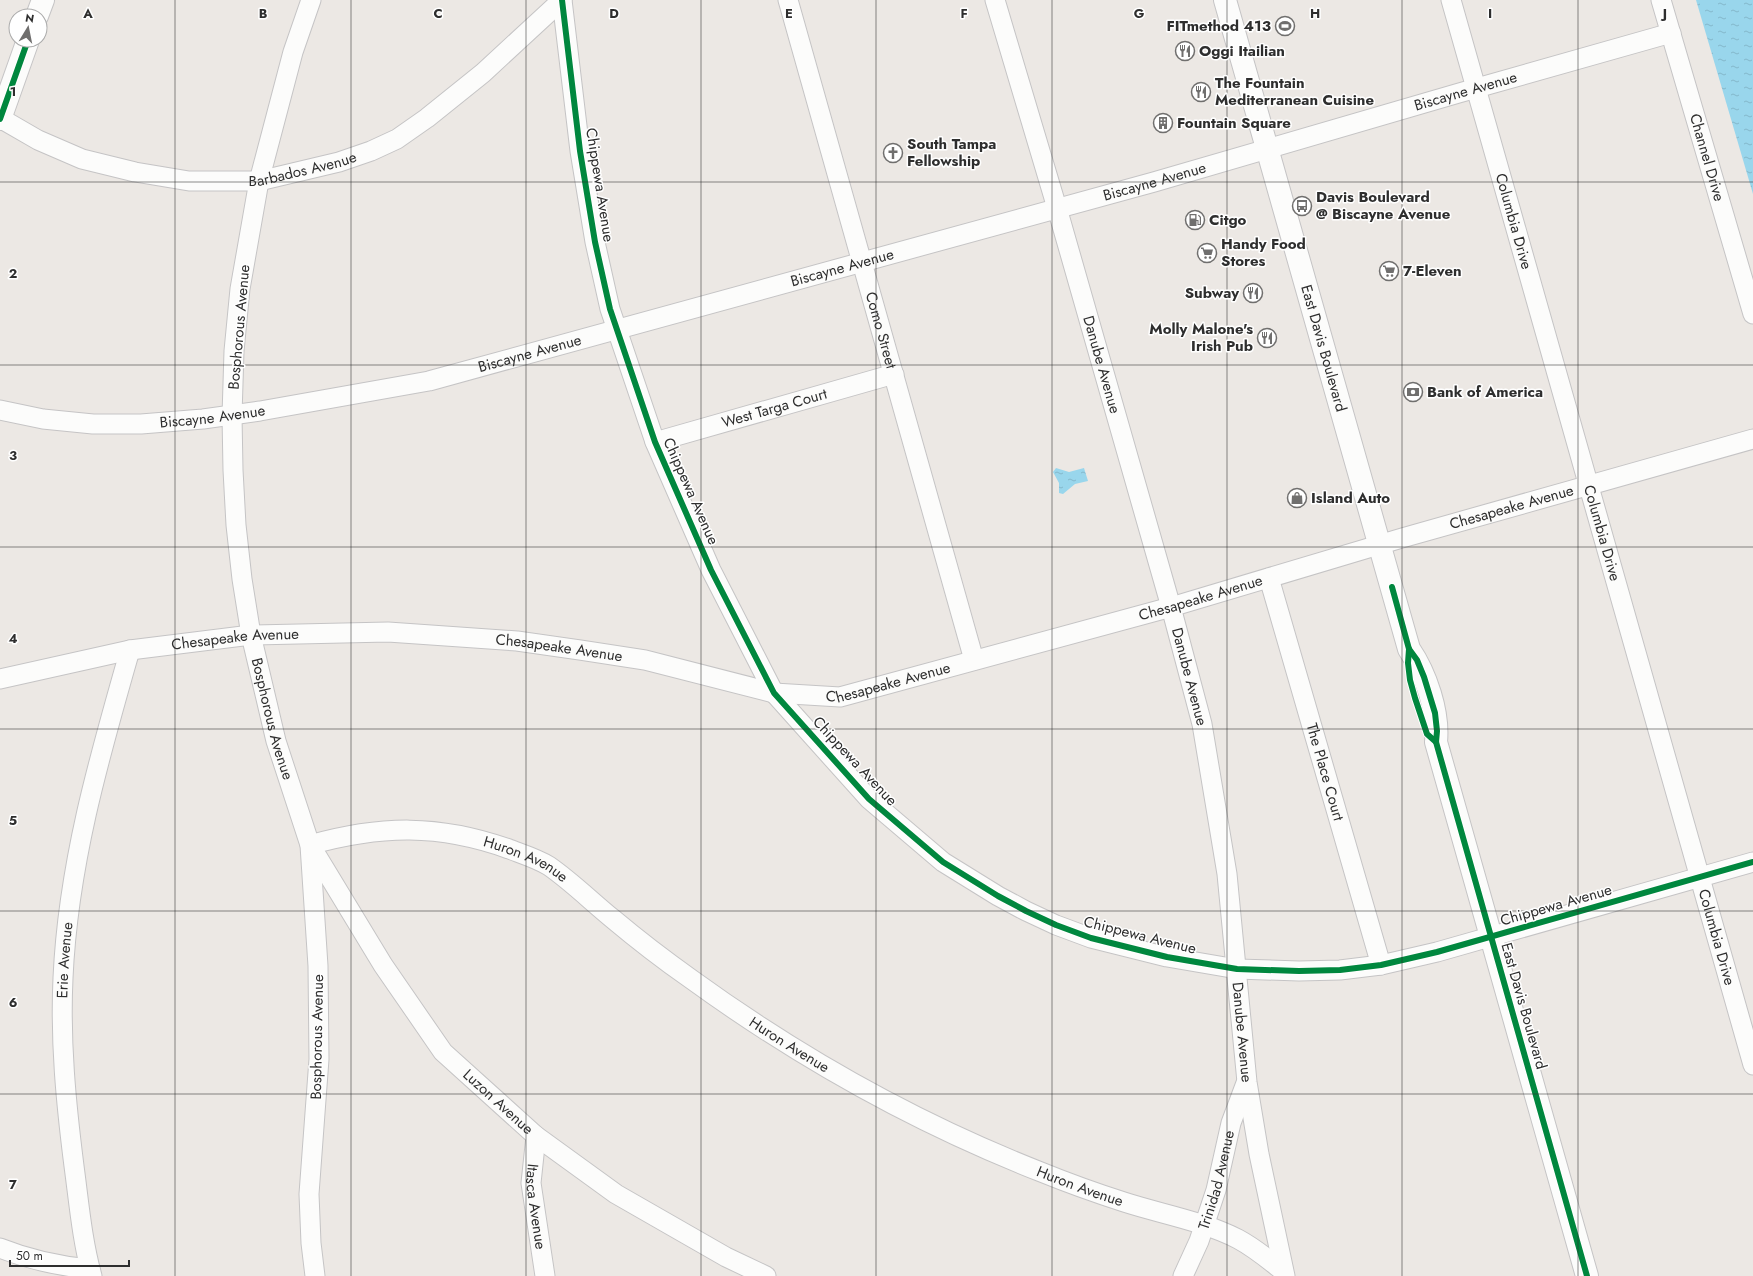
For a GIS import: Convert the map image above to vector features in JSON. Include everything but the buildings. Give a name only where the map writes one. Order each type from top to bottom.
[{"type":"street","name":"Bosphorous Avenue","points":[[310,0],[293,52],[259,181],[240,289],[234,351],[232,416],[236,525],[242,579],[251,636],[276,741],[310,845],[318,966],[319,1059],[309,1194],[311,1243],[315,1276]]},
{"type":"street","name":"Barbados Avenue","points":[[0,119],[38,140],[82,159],[135,172],[189,181],[259,181],[339,162],[371,151],[397,139],[427,118],[483,73],[562,0]]},
{"type":"street","name":"Chippewa Avenue","points":[[562,0],[580,151],[597,248],[610,309],[655,442],[711,570],[774,693],[869,799],[943,862],[998,896],[1056,925],[1091,938],[1167,957],[1236,969],[1299,971],[1340,970],[1381,965],[1437,952],[1753,862]]},
{"type":"street","name":"Como Street","points":[[788,0],[974,660]]},
{"type":"street","name":"Danube Avenue","points":[[995,0],[1057,208],[1171,607],[1202,724],[1227,874],[1247,1082],[1259,1154],[1284,1273]]},
{"type":"street","name":"East Davis Boulevard","points":[[1225,0],[1409,649],[1417,660],[1424,677],[1435,713],[1437,731],[1436,742],[1587,1276]]},
{"type":"street","name":"Columbia Drive","points":[[1451,0],[1753,1066]]},
{"type":"street","name":"Channel Drive","points":[[1661,0],[1753,314]]},
{"type":"street","name":"Biscayne Avenue","points":[[0,410],[43,419],[93,424],[142,424],[232,416],[429,381],[862,263],[1671,33]]},
{"type":"street","points":[[0,119],[25,48]]},
{"type":"street","name":"West Targa Court","points":[[655,442],[894,374]]},
{"type":"street","name":"Chesapeake Avenue","points":[[0,679],[130,650],[251,636],[388,632],[517,641],[645,660],[774,693],[840,697],[1171,607],[1380,545],[1753,439]]},
{"type":"street","name":"The Place Court","points":[[1269,578],[1381,965]]},
{"type":"street","name":"Erie Avenue","points":[[91,1272],[82,1232],[68,1118],[63,1046],[63,977],[70,908],[83,828],[99,759],[130,650]]},
{"type":"street","name":"Huron Avenue","points":[[310,845],[340,836],[372,831],[404,829],[436,831],[508,848],[548,865],[675,968],[779,1040],[831,1071],[940,1128],[1018,1163],[1123,1202],[1204,1226],[1239,1239],[1256,1250],[1284,1273]]},
{"type":"street","name":"Luzon Avenue","points":[[310,845],[383,965],[443,1052],[536,1136],[616,1194],[726,1257],[766,1276]]},
{"type":"street","name":"Trinidad Avenue","points":[[1183,1276],[1199,1241],[1216,1190],[1231,1123],[1247,1082]]},
{"type":"street","name":"Itasca Avenue","points":[[536,1136],[531,1183],[545,1276]]},
{"type":"street","points":[[0,1248],[40,1262],[91,1272]]},
{"type":"water","points":[[1696,0],[1753,0],[1753,194]]},
{"type":"water","points":[[1056,468],[1069,472],[1084,468],[1088,481],[1075,484],[1063,494],[1059,493],[1059,483],[1053,472]]},
{"type":"cycle path","points":[[562,0],[580,151],[595,242],[610,309],[655,442],[711,570],[774,693],[869,799],[943,862],[998,896],[1026,911],[1056,925],[1091,938],[1167,957],[1237,969],[1299,971],[1340,970],[1381,965],[1437,952],[1753,862]]},
{"type":"cycle path","points":[[0,119],[25,48]]},
{"type":"cycle path","points":[[1392,587],[1409,649],[1417,660],[1424,677],[1435,713],[1437,731],[1436,742],[1587,1276]]},
{"type":"cycle path","points":[[1409,649],[1408,663],[1410,680],[1415,698],[1427,734],[1436,742]]},
{"type":"place","name":"FITmethod 413","points":[[1285,26]]},
{"type":"place","name":"Oggi Itailian","points":[[1185,51]]},
{"type":"place","name":"The Fountain Mediterranean Cuisine","points":[[1201,92]]},
{"type":"place","name":"Fountain Square","points":[[1163,123]]},
{"type":"place","name":"South Tampa Fellowship","points":[[893,153]]},
{"type":"place","name":"Davis Boulevard @ Biscayne Avenue","points":[[1302,206]]},
{"type":"place","name":"Citgo","points":[[1195,220]]},
{"type":"place","name":"Handy Food Stores","points":[[1207,253]]},
{"type":"place","name":"7-Eleven","points":[[1389,271]]},
{"type":"place","name":"Subway","points":[[1253,293]]},
{"type":"place","name":"Molly Malone's Irish Pub","points":[[1267,338]]},
{"type":"place","name":"Bank of America","points":[[1413,392]]},
{"type":"place","name":"Island Auto","points":[[1297,498]]}]
